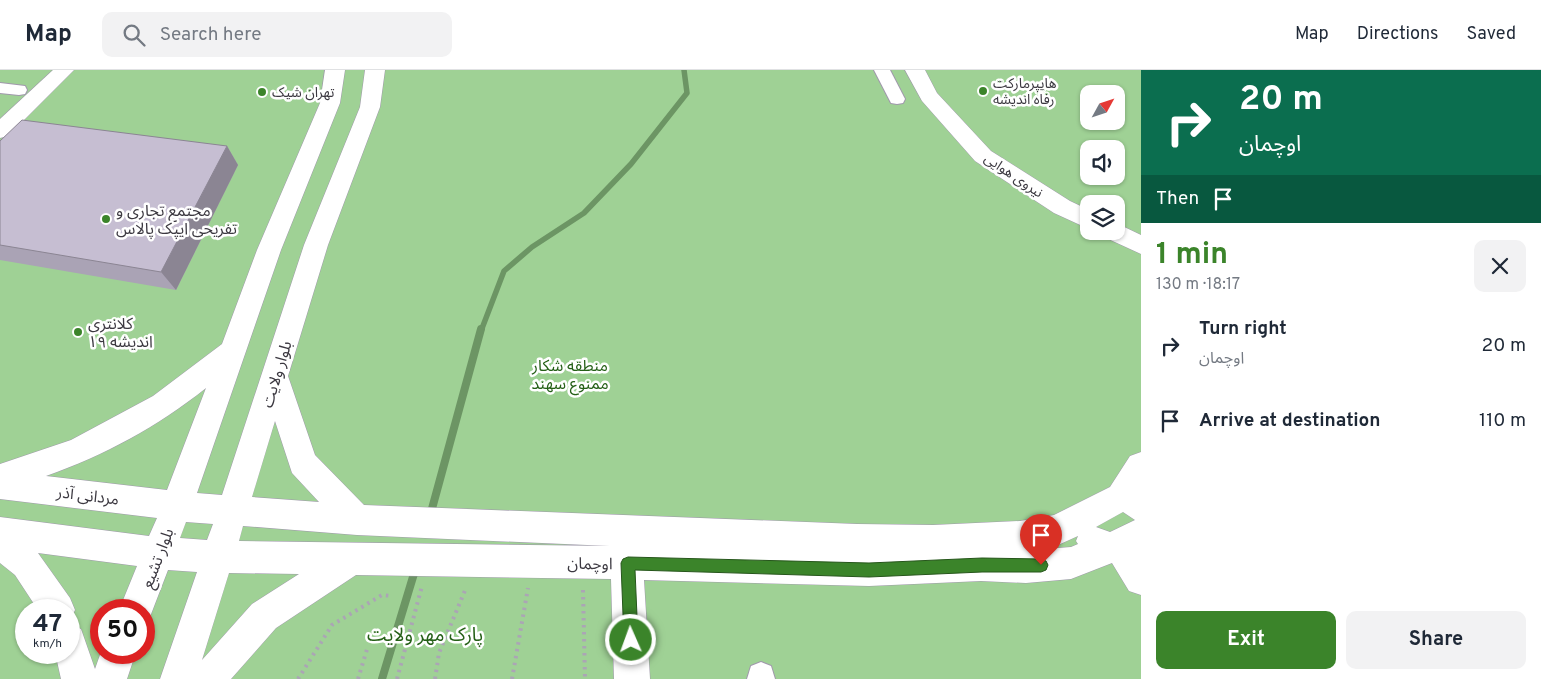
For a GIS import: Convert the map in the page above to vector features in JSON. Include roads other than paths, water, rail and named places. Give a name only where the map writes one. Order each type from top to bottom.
[{"type":"main road","points":[[0,131],[64,70]]},
{"type":"main road","points":[[177,506],[231,352],[278,229],[330,104],[336,70]]},
{"type":"main road","name":"بلوار ولایت","points":[[178,679],[321,232],[370,107],[375,70]]},
{"type":"main road","name":"نیروی هوایی","points":[[915,70],[929,96],[983,156],[1062,207],[1080,216]]},
{"type":"main road","points":[[278,229],[321,232]]},
{"type":"main road","points":[[1125,237],[1141,245]]},
{"type":"main road","points":[[0,478],[79,451],[154,410],[231,352]]},
{"type":"main road","points":[[275,377],[303,463],[370,520]]},
{"type":"main road","points":[[1131,502],[1141,466]]},
{"type":"main road","name":"مردانی آذر","points":[[0,485],[177,506]]},
{"type":"main road","name":"اوچمان","points":[[177,506],[370,520],[857,540],[933,541],[1020,537],[1058,530],[1084,517],[1131,502]]},
{"type":"main road","name":"بلوار تشیع","points":[[140,599],[177,506]]},
{"type":"main road","points":[[1084,517],[1086,534],[1099,548],[1123,542],[1141,579]]},
{"type":"main road","points":[[625,531],[632,679]]},
{"type":"main road","points":[[0,533],[159,552]]},
{"type":"main road","name":"اوچمان","points":[[159,552],[218,557],[628,563],[869,570],[982,565],[1026,567],[1071,563],[1123,542]]},
{"type":"main road","points":[[0,543],[26,564],[50,599]]},
{"type":"main road","points":[[208,679],[264,616],[350,560]]},
{"type":"main road","points":[[77,664],[79,679]]},
{"type":"main road","points":[[109,679],[115,664]]},
{"type":"street","points":[[882,70],[897,99]]},
{"type":"street","points":[[0,88],[19,90]]},
{"type":"waterway","points":[[481,331],[504,271],[532,247],[584,213],[631,164],[687,93],[684,70]]},
{"type":"waterway","points":[[430,516],[481,329]]},
{"type":"waterway","points":[[382,679],[416,567]]},
{"type":"place","name":"هایپرمارکت رفاه اندیشه","points":[[983,91]]},
{"type":"place","name":"تهران شیک","points":[[262,92]]},
{"type":"place","name":"مجتمع تجاری و تفریحی ایپک پالاس","points":[[106,219]]},
{"type":"place","name":"کلانتری ۱۹ اندیشه","points":[[78,332]]},
{"type":"park label","name":"منطقه شکار ممنوع سهند","points":[[570,374]]},
{"type":"park label","name":"پارک مهر ولایت","points":[[425,634]]}]
